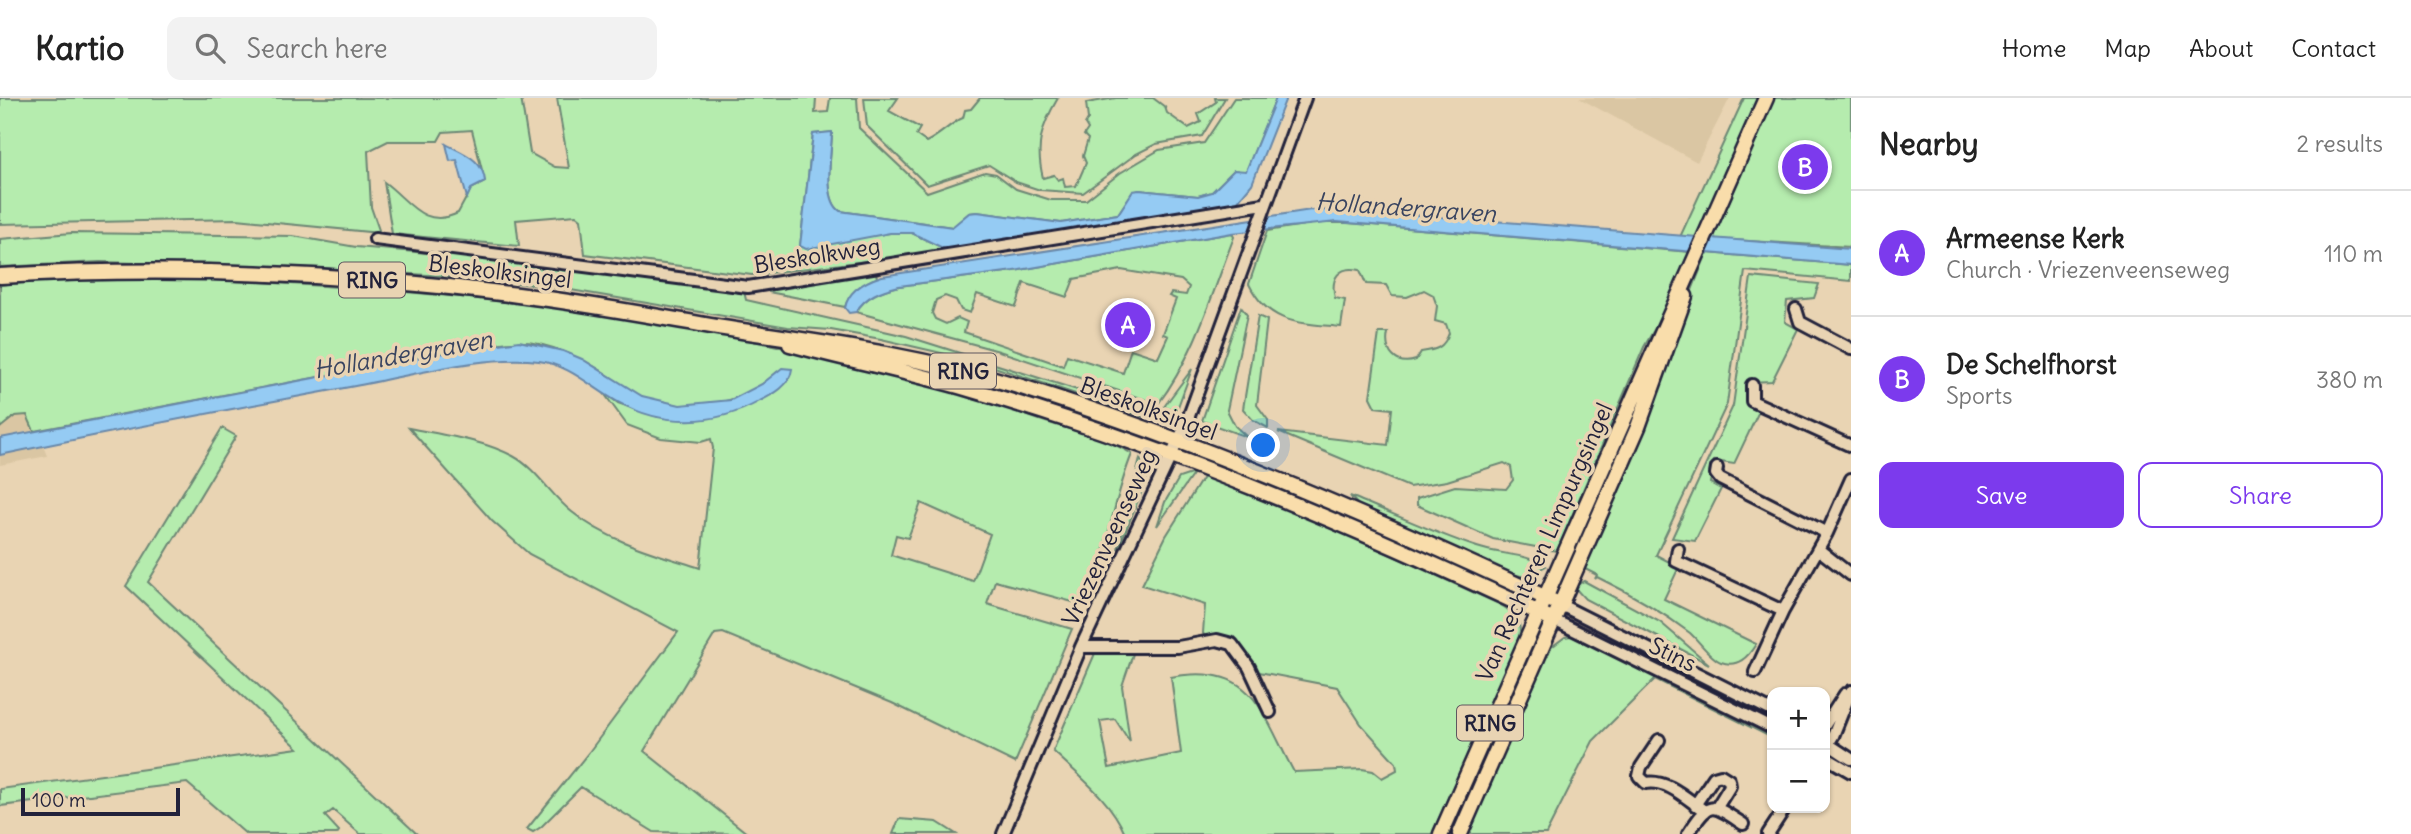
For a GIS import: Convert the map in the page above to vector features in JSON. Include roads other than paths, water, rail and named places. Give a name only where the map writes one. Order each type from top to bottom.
[{"type":"main road","name":"Van Rechteren Limpurgsingel","points":[[1441,834],[1673,303],[1694,263],[1766,98]]},
{"type":"main road","name":"Van Rechteren Limpurgsingel","points":[[1460,834],[1638,427],[1689,285],[1694,263]]},
{"type":"main road","name":"Bleskolksingel","points":[[0,276],[164,272],[360,279],[528,296],[827,341],[949,367],[1026,388],[1178,441],[1353,513],[1561,605]]},
{"type":"main road","name":"Bleskolksingel","points":[[741,330],[970,389],[1171,457],[1346,527],[1554,620]]},
{"type":"street","name":"Vriezenveenseweg","points":[[1003,834],[1081,647],[1178,441],[1305,98]]},
{"type":"street","name":"Bleskolkweg","points":[[375,239],[748,287],[1263,209]]},
{"type":"street","points":[[1796,309],[1800,322],[1851,349]]},
{"type":"street","points":[[1752,385],[1752,401],[1851,446]]},
{"type":"street","points":[[1717,468],[1716,474],[1720,479],[1827,533]]},
{"type":"street","points":[[1755,672],[1783,611],[1847,499],[1851,479]]},
{"type":"street","points":[[1678,549],[1676,561],[1783,611]]},
{"type":"street","points":[[1818,550],[1851,575]]},
{"type":"street","name":"Stins","points":[[1561,605],[1767,708]]},
{"type":"street","name":"Stins","points":[[1554,620],[1767,726]]},
{"type":"street","points":[[1081,647],[1178,647],[1217,640],[1231,644],[1249,667],[1270,712]]},
{"type":"street","points":[[1830,718],[1851,688]]},
{"type":"street","points":[[1830,736],[1851,688]]},
{"type":"street","points":[[1659,740],[1641,767],[1639,776],[1646,783],[1657,781],[1666,785],[1699,808],[1717,807],[1743,824]]},
{"type":"street","points":[[1830,747],[1851,759]]},
{"type":"street","points":[[1830,760],[1851,772]]},
{"type":"street","points":[[1688,834],[1714,776],[1721,775],[1729,780],[1730,786],[1717,807]]},
{"type":"street","points":[[1769,832],[1777,813]]},
{"type":"street","points":[[1769,832],[1782,813]]},
{"type":"water","points":[[1276,98],[1286,98],[1252,184],[1237,202],[949,251],[912,233],[890,233],[806,249],[800,246],[813,134],[832,132],[831,196],[840,211],[952,227],[969,213],[977,212],[1061,223],[1118,214],[1133,191],[1198,196],[1212,192],[1234,170],[1246,171]]},
{"type":"water","points":[[446,144],[471,158],[484,174],[485,182],[471,189],[467,198],[457,160],[450,161]]},
{"type":"water","points":[[1311,210],[1377,212],[1851,249],[1851,265],[1337,222],[1232,233],[1014,271],[899,286],[874,294],[856,312],[849,313],[845,308],[854,291],[882,276]]},
{"type":"water","points":[[519,341],[563,351],[582,359],[642,396],[680,405],[731,400],[762,384],[782,368],[792,369],[785,385],[760,401],[725,415],[689,420],[653,416],[635,410],[571,372],[550,363],[517,360],[470,363],[0,455],[0,438]]},
{"type":"place","name":"De Schelfhorst","points":[[1805,167]]},
{"type":"place","name":"Armeense Kerk","points":[[1128,325]]},
{"type":"water label","name":"Hollandergraven","points":[[1406,207]]},
{"type":"water label","name":"Hollandergraven","points":[[403,354]]}]
